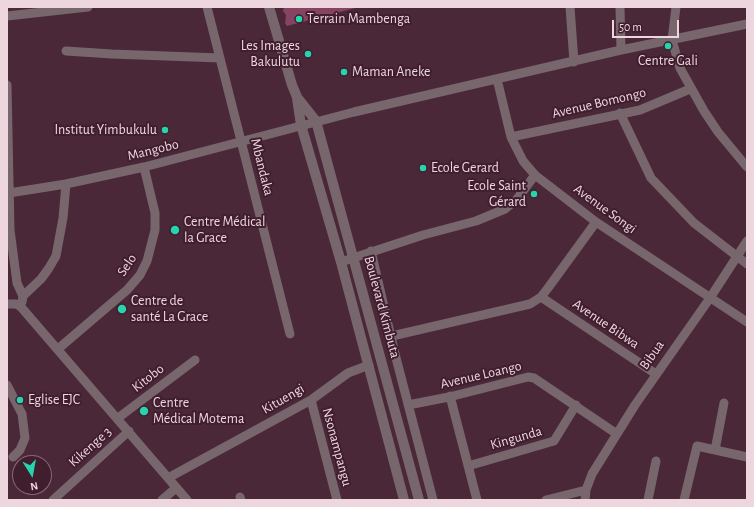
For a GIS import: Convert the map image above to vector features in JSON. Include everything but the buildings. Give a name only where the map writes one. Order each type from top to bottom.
[{"type":"street","points":[[7,16],[88,7]]},
{"type":"street","name":"Mbandaka","points":[[207,7],[290,334]]},
{"type":"street","points":[[269,7],[285,67],[297,97],[316,121]]},
{"type":"street","points":[[570,7],[574,62]]},
{"type":"street","points":[[620,7],[621,50]]},
{"type":"street","points":[[676,7],[672,40],[680,68],[690,90],[718,132],[747,167]]},
{"type":"street","name":"Mangobo","points":[[9,193],[66,184],[144,167],[316,121],[621,50],[747,24]]},
{"type":"street","points":[[66,51],[220,58]]},
{"type":"street","name":"Avenue Songi","points":[[497,80],[511,137],[523,161],[535,175],[596,222],[747,322]]},
{"type":"street","points":[[7,85],[7,164],[14,269],[17,283],[23,296],[21,307]]},
{"type":"street","name":"Avenue Bomongo","points":[[511,137],[640,110],[690,90]]},
{"type":"street","name":"Boulevard Kimbuta","points":[[297,97],[301,126],[341,262],[404,500]]},
{"type":"street","points":[[620,113],[651,178],[694,223],[747,264]]},
{"type":"street","name":"Boulevard Kimbuta","points":[[316,121],[419,500]]},
{"type":"street","name":"Selo","points":[[58,349],[127,290],[140,275],[147,261],[155,230],[155,213],[144,167]]},
{"type":"street","points":[[341,262],[371,251],[476,221],[505,209],[517,199],[535,175]]},
{"type":"street","points":[[23,296],[41,279],[56,256],[64,218],[66,184]]},
{"type":"street","points":[[392,336],[530,304],[541,297],[596,222]]},
{"type":"street","name":"Bibua","points":[[586,490],[617,434],[656,374],[710,298],[747,240]]},
{"type":"street","points":[[371,251],[408,405],[433,500]]},
{"type":"street","name":"Avenue Bibwa","points":[[541,297],[656,374]]},
{"type":"street","points":[[7,304],[16,304],[21,307],[187,500]]},
{"type":"street","name":"Kitobo","points":[[118,418],[195,360]]},
{"type":"street","name":"Kituengi","points":[[168,478],[310,400],[348,373],[368,365]]},
{"type":"street","name":"Avenue Loango","points":[[408,405],[528,377],[534,378],[617,434]]},
{"type":"street","points":[[7,385],[22,414],[25,432],[25,438],[20,450],[15,455]]},
{"type":"street","points":[[450,396],[477,500]]},
{"type":"street","name":"Nsonampangu","points":[[310,400],[337,500]]},
{"type":"street","points":[[715,450],[724,403]]},
{"type":"street","name":"Kingunda","points":[[468,466],[554,441],[576,405]]},
{"type":"street","name":"Kikenge 3","points":[[52,500],[129,431]]},
{"type":"street","points":[[684,500],[697,446],[747,457]]},
{"type":"street","points":[[648,500],[656,462]]},
{"type":"street","points":[[162,500],[176,488]]},
{"type":"street","points":[[546,500],[586,490],[586,500]]},
{"type":"shaded area","name":"Terrain Mambenga","points":[[284,7],[359,7],[287,26],[285,23],[286,15],[283,11]]},
{"type":"place","name":"Terrain Mambenga","points":[[299,19]]},
{"type":"place","name":"Centre Gali","points":[[668,46]]},
{"type":"place","name":"Les Images Bakulutu","points":[[308,54]]},
{"type":"place","name":"Maman Aneke","points":[[344,72]]},
{"type":"place","name":"Institut Yimbukulu","points":[[165,130]]},
{"type":"place","name":"Ecole Gerard","points":[[423,168]]},
{"type":"place","name":"Ecole Saint Gérard","points":[[534,194]]},
{"type":"place","name":"Centre Médical la Grace","points":[[175,230]]},
{"type":"place","name":"Centre de santé La Grace","points":[[122,309]]},
{"type":"place","name":"Eglise EJC","points":[[20,400]]},
{"type":"place","name":"Centre Médical Motema","points":[[144,411]]}]
